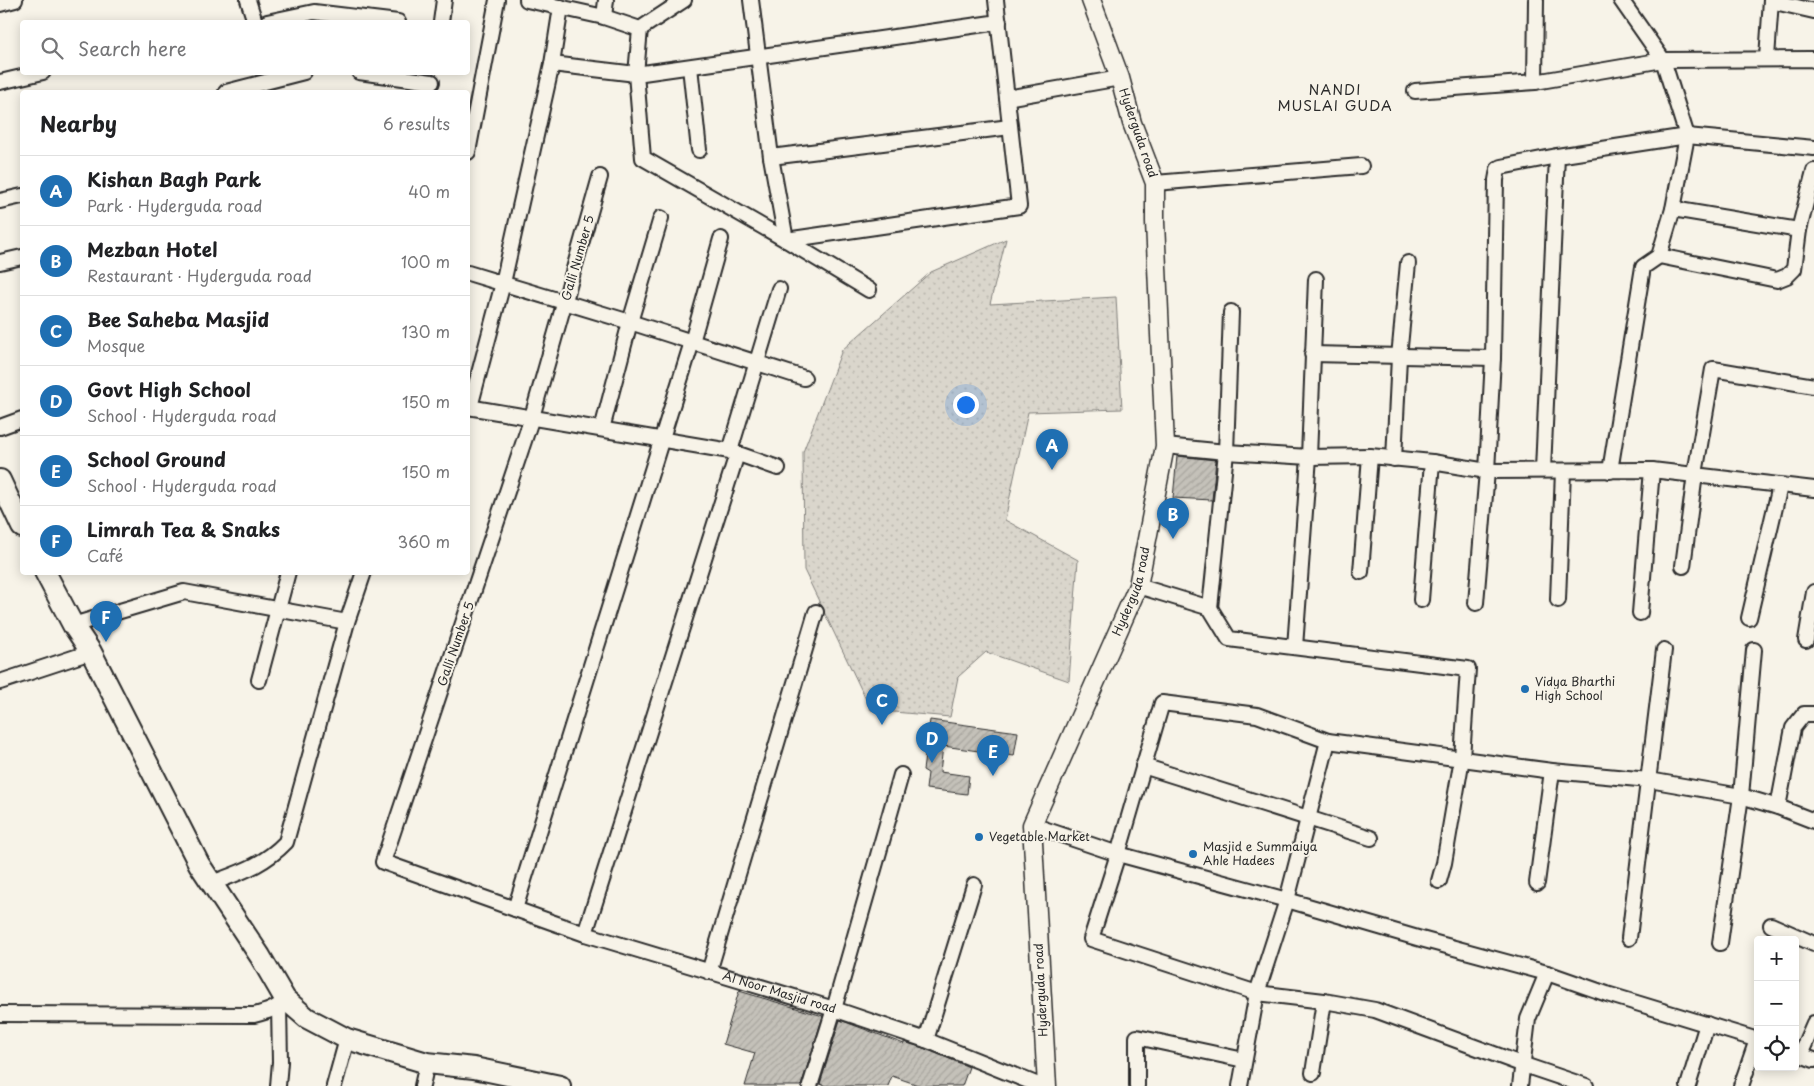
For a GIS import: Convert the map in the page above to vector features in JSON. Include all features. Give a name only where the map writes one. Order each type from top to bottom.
[{"type":"main road","points":[[0,480],[20,523]]},
{"type":"main road","points":[[47,575],[73,625],[91,652],[199,864],[260,956],[282,1003],[347,1039],[427,1063],[474,1068],[530,1083],[560,1086]]},
{"type":"street","points":[[0,4],[15,0]]},
{"type":"street","points":[[248,0],[254,20]]},
{"type":"street","points":[[441,20],[444,0]]},
{"type":"street","points":[[470,142],[498,0]]},
{"type":"street","points":[[527,0],[604,17],[640,29]]},
{"type":"street","points":[[604,17],[606,0]]},
{"type":"street","points":[[640,29],[684,0]]},
{"type":"street","points":[[751,0],[771,157],[786,240]]},
{"type":"street","points":[[786,240],[1019,206],[996,0]]},
{"type":"street","name":"Hyderguda road","points":[[1047,1086],[1032,825],[1138,586],[1165,446],[1155,183],[1132,123],[1120,78],[1091,0]]},
{"type":"street","points":[[1535,82],[1536,0]]},
{"type":"street","points":[[1610,471],[1643,268],[1659,256],[1673,209],[1687,136],[1663,60],[1621,0]]},
{"type":"street","points":[[1767,58],[1771,1],[1814,11]]},
{"type":"street","points":[[470,403],[503,283],[552,64],[561,6]]},
{"type":"street","points":[[276,20],[314,12],[381,20]]},
{"type":"street","points":[[552,64],[636,74],[999,22]]},
{"type":"street","points":[[640,29],[636,74],[643,158],[869,290]]},
{"type":"street","points":[[1415,91],[1535,82],[1663,60],[1767,58],[1814,60]]},
{"type":"street","points":[[690,67],[699,150]]},
{"type":"street","points":[[0,82],[31,75]]},
{"type":"street","points":[[250,75],[253,90],[296,75]]},
{"type":"street","points":[[381,75],[433,82]]},
{"type":"street","points":[[1008,98],[1120,78]]},
{"type":"street","points":[[771,157],[1010,127]]},
{"type":"street","points":[[1476,603],[1488,471],[1493,358],[1496,180],[1498,170],[1501,167],[1557,156],[1687,136],[1814,148]]},
{"type":"street","points":[[1543,470],[1557,156]]},
{"type":"street","points":[[1155,183],[1361,166]]},
{"type":"street","points":[[1659,256],[1777,280],[1787,276],[1794,269],[1799,230],[1814,171]]},
{"type":"street","name":"Galli Number 5","points":[[515,909],[383,862],[532,418],[600,177]]},
{"type":"street","points":[[0,201],[20,196]]},
{"type":"street","points":[[1673,209],[1799,230]]},
{"type":"street","points":[[602,429],[630,322],[661,218]]},
{"type":"street","points":[[515,909],[662,440],[721,239]]},
{"type":"street","points":[[0,262],[20,258]]},
{"type":"street","points":[[1394,459],[1399,357],[1408,264]]},
{"type":"street","points":[[470,274],[630,322],[804,378]]},
{"type":"street","points":[[1295,648],[1309,457],[1316,279]]},
{"type":"street","points":[[585,934],[734,453],[756,362],[779,289]]},
{"type":"street","points":[[1231,312],[1226,452],[1210,608],[1229,639],[1468,669],[1462,758],[1444,863],[1439,881]]},
{"type":"street","points":[[1312,354],[1493,358]]},
{"type":"street","points":[[1683,566],[1695,474],[1714,369],[1814,386]]},
{"type":"street","points":[[470,407],[734,453],[778,468]]},
{"type":"street","points":[[0,427],[20,420]]},
{"type":"street","points":[[1165,446],[1309,457],[1370,456],[1432,462],[1488,471],[1652,470],[1814,489]]},
{"type":"street","points":[[1361,572],[1370,456]]},
{"type":"street","points":[[1421,600],[1432,462]]},
{"type":"street","points":[[1640,613],[1652,470]]},
{"type":"street","points":[[1558,600],[1563,471]]},
{"type":"street","points":[[1749,618],[1780,486]]},
{"type":"street","points":[[259,680],[287,575]]},
{"type":"street","points":[[212,883],[254,867],[275,853],[286,842],[347,622],[363,575]]},
{"type":"street","points":[[1138,586],[1210,608]]},
{"type":"street","points":[[73,625],[184,592],[347,622]]},
{"type":"street","points":[[1806,640],[1814,592]]},
{"type":"street","points":[[709,972],[816,612]]},
{"type":"street","points":[[1629,938],[1664,650]]},
{"type":"street","points":[[1720,943],[1741,796],[1754,650]]},
{"type":"street","points":[[0,682],[91,652]]},
{"type":"street","points":[[1586,1086],[1374,1010],[1324,1001],[1257,993],[1091,939],[1162,703],[1257,715],[1328,741],[1552,771],[1649,780],[1741,796],[1778,807],[1814,821]]},
{"type":"street","points":[[1778,807],[1793,728],[1804,714],[1814,714]]},
{"type":"street","points":[[1240,1086],[1257,993],[1287,900],[1328,741]]},
{"type":"street","points":[[1143,766],[1371,838]]},
{"type":"street","points":[[1537,883],[1552,771]]},
{"type":"street","points":[[810,1086],[901,776]]},
{"type":"street","points":[[1032,825],[1118,854],[1547,974],[1754,1039]]},
{"type":"street","points":[[926,1040],[974,885]]},
{"type":"street","name":"AI Noor Masjid road","points":[[515,909],[585,934],[834,1009],[926,1040],[1041,1086]]},
{"type":"street","points":[[1771,925],[1814,944]]},
{"type":"street","points":[[1520,1086],[1521,1064],[1528,1019],[1547,974]]},
{"type":"street","points":[[1313,1073],[1324,1001]]},
{"type":"street","points":[[0,1014],[254,1015],[267,1012],[282,1003]]},
{"type":"street","points":[[278,1086],[282,1003]]},
{"type":"street","points":[[1799,1050],[1814,1023]]},
{"type":"street","points":[[1688,1086],[1706,1024]]},
{"type":"street","points":[[1137,1086],[1137,1037],[1244,1060]]},
{"type":"street","points":[[334,1086],[347,1039]]},
{"type":"street","points":[[1741,1086],[1754,1049]]},
{"type":"street","points":[[1799,1055],[1814,1060]]},
{"type":"street","points":[[422,1086],[427,1063]]},
{"type":"shaded area","points":[[1006,239],[990,304],[1116,297],[1122,409],[1028,412],[1005,520],[1078,560],[1069,681],[986,652],[958,677],[950,717],[871,710],[804,570],[803,452],[842,350],[931,272]]},
{"type":"building","points":[[1177,456],[1216,460],[1212,500],[1173,498]]},
{"type":"building","points":[[930,720],[1018,732],[1014,756],[943,746],[940,772],[969,776],[967,794],[926,789],[928,773],[923,770]]},
{"type":"building","points":[[739,991],[823,1016],[801,1086],[745,1086],[755,1053],[723,1044]]},
{"type":"building","points":[[840,1020],[904,1044],[904,1042],[923,1048],[969,1067],[962,1086],[921,1086],[892,1076],[888,1086],[826,1086],[820,1084]]},
{"type":"place","name":"Kishan Bagh Park","points":[[1052,470]]},
{"type":"place","name":"Mezban Hotel","points":[[1173,539]]},
{"type":"place","name":"Limrah Tea & Snaks","points":[[106,642]]},
{"type":"place","name":"Vidya Bharthi High School","points":[[1525,689]]},
{"type":"place","name":"Bee Saheba Masjid","points":[[882,725]]},
{"type":"place","name":"Govt High School","points":[[932,763]]},
{"type":"place","name":"School Ground","points":[[993,776]]},
{"type":"place","name":"Vegetable Market","points":[[979,837]]},
{"type":"place","name":"Masjid e Summaiya Ahle Hadees","points":[[1193,854]]},
{"type":"district","name":"NANDI MUSLAI GUDA","points":[[1335,98]]}]
